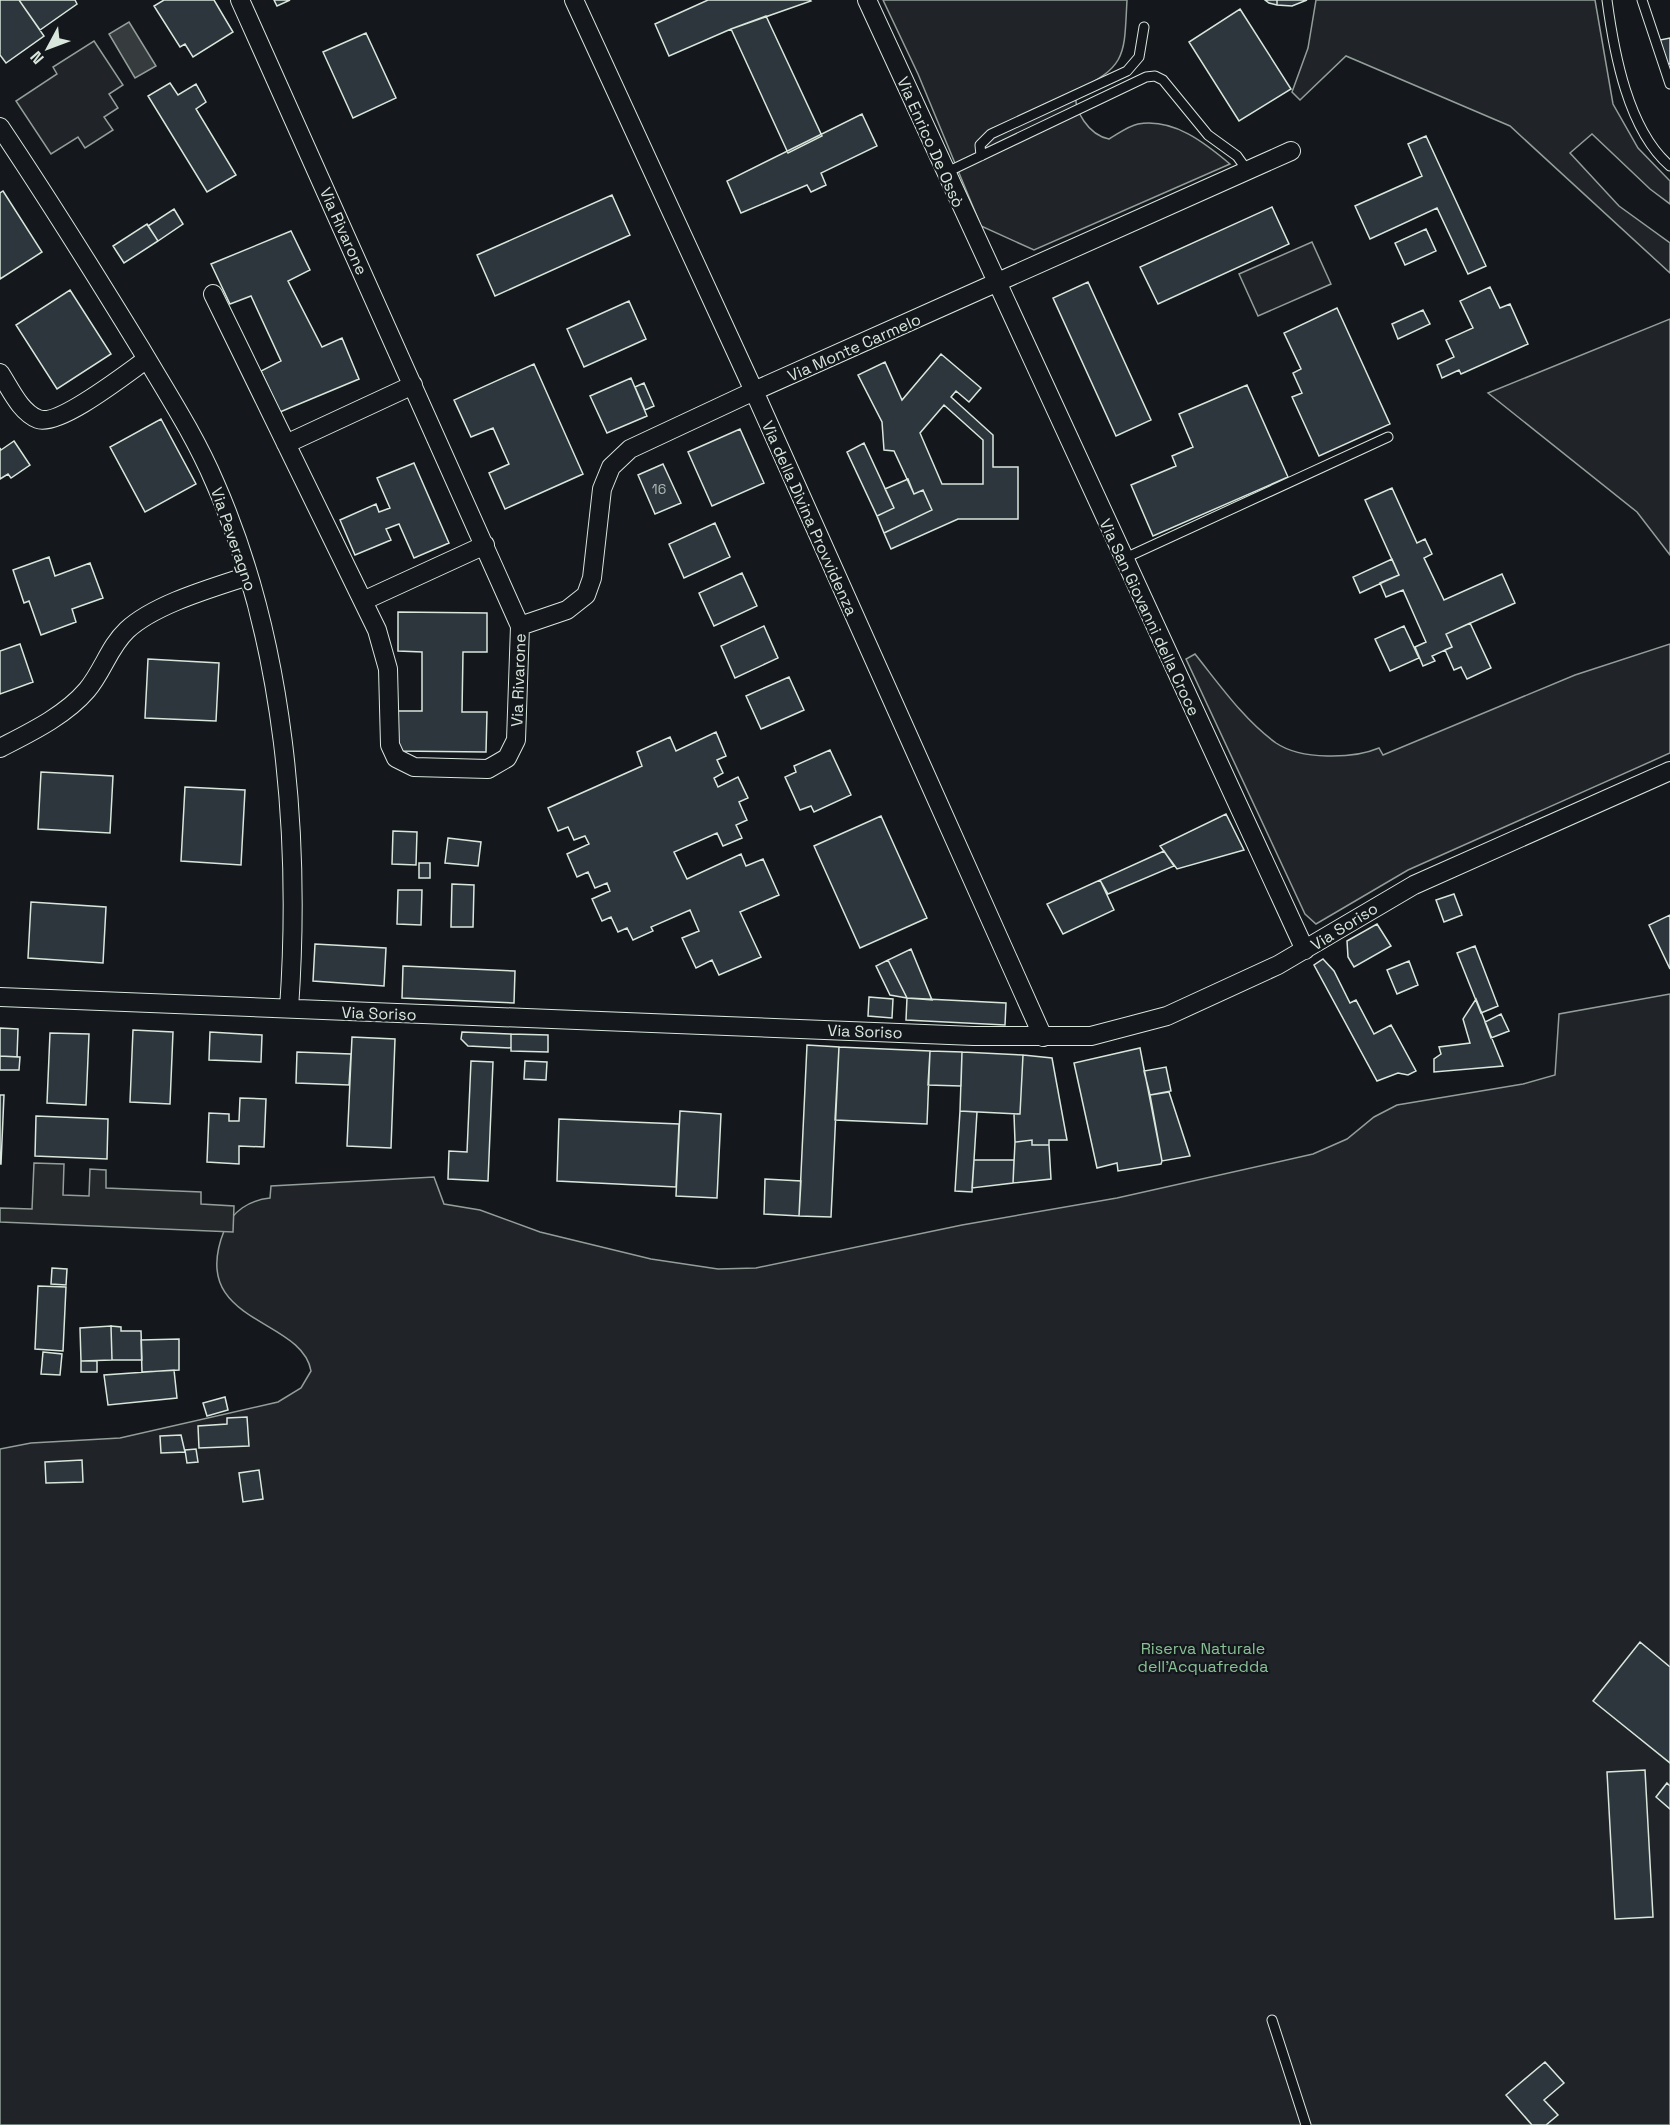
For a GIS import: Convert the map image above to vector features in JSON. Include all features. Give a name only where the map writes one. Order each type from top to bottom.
[{"type":"street","name":"Via Rivarone","points":[[213,294],[377,630],[387,660],[390,745],[396,758],[407,766],[481,770],[497,766],[507,758],[514,747],[517,729],[520,626],[240,0]]},
{"type":"street","name":"Via della Divina Provvidenza","points":[[574,0],[753,391],[1043,1037]]},
{"type":"street","name":"Via Enrico De Ossò","points":[[867,0],[995,284]]},
{"type":"street","name":"Via Peveragno","points":[[0,127],[74,238],[190,431],[210,471],[248,576],[272,683],[288,791],[294,900],[289,1009]]},
{"type":"street","name":"Via Monte Carmelo","points":[[520,626],[567,610],[586,594],[592,578],[602,489],[616,461],[630,449],[753,391],[1291,151]]},
{"type":"street","name":"Via San Giovanni della Croce","points":[[995,284],[1305,950]]},
{"type":"street","points":[[0,372],[26,412],[37,419],[48,420],[65,414],[147,359]]},
{"type":"street","points":[[286,444],[413,385]]},
{"type":"street","points":[[363,601],[485,545]]},
{"type":"street","points":[[0,748],[45,723],[80,698],[94,681],[114,643],[134,625],[184,599],[248,576]]},
{"type":"street","name":"Via Soriso","points":[[0,997],[1043,1037],[1091,1036],[1167,1016],[1255,977],[1414,885],[1670,771]]},
{"type":"lane","points":[[1606,0],[1631,108],[1646,139],[1670,166]]},
{"type":"lane","points":[[1642,0],[1670,84]]},
{"type":"lane","points":[[981,156],[980,145],[991,134],[1127,71],[1139,57],[1144,27]]},
{"type":"lane","points":[[945,173],[1146,77],[1155,76],[1163,80],[1208,135],[1237,156],[1247,170]]},
{"type":"lane","points":[[1123,559],[1388,437]]},
{"type":"lane","points":[[1272,2020],[1306,2125]]},
{"type":"green space","points":[[883,0],[1127,0],[1125,33],[1120,56],[1105,74],[1076,91],[1077,106],[1084,121],[1095,133],[1109,139],[1138,124],[1151,123],[1176,128],[1210,148],[1230,164],[1034,250],[981,226],[918,74]]},
{"type":"green space","points":[[1316,0],[1595,0],[1613,104],[1638,148],[1670,181],[1670,204],[1650,189],[1592,134],[1570,153],[1619,206],[1670,243],[1670,273],[1510,126],[1346,56],[1300,100],[1292,92],[1308,48]]},
{"type":"green space","points":[[94,41],[123,85],[109,94],[118,108],[104,117],[113,130],[85,148],[78,137],[51,154],[16,101],[57,74],[53,67]]},
{"type":"green space","points":[[1312,242],[1331,284],[1258,316],[1239,274]]},
{"type":"green space","points":[[1670,319],[1670,555],[1637,512],[1488,393]]},
{"type":"green space","points":[[1670,644],[1670,753],[1408,870],[1316,924],[1305,914],[1186,659],[1195,654],[1253,724],[1287,749],[1313,755],[1342,756],[1379,748],[1383,755],[1575,675]]},
{"type":"green space","name":"Riserva Naturale dell'Acquafredda","points":[[1670,994],[1670,2125],[0,2125],[0,1449],[31,1443],[120,1438],[278,1402],[301,1388],[311,1371],[303,1353],[288,1339],[250,1316],[233,1302],[221,1285],[217,1262],[227,1224],[237,1212],[249,1204],[270,1198],[271,1186],[434,1177],[444,1204],[480,1210],[540,1232],[651,1259],[718,1269],[756,1268],[962,1225],[1117,1198],[1313,1154],[1347,1139],[1374,1117],[1397,1105],[1523,1084],[1555,1075],[1559,1014]]},
{"type":"shaded area","points":[[129,22],[156,66],[135,78],[109,34]]},
{"type":"shaded area","points":[[34,1163],[64,1164],[63,1195],[89,1196],[90,1169],[106,1170],[106,1188],[201,1192],[201,1204],[234,1206],[233,1232],[0,1222],[0,1208],[32,1209]]},
{"type":"building","points":[[0,0],[19,0],[44,36],[6,63],[0,55]]},
{"type":"building","points":[[19,0],[75,0],[77,4],[40,30]]},
{"type":"building","points":[[164,0],[214,0],[233,32],[193,57],[185,44],[180,47],[154,6]]},
{"type":"building","points":[[274,0],[290,0],[277,6]]},
{"type":"building","points":[[708,0],[811,1],[731,29],[669,56],[655,24]]},
{"type":"building","points":[[1265,0],[1277,0],[1277,5],[1269,3]]},
{"type":"building","points":[[1277,0],[1307,0],[1292,6],[1277,5]]},
{"type":"building","points":[[1240,9],[1291,89],[1239,121],[1189,42]]},
{"type":"building","points":[[766,16],[822,136],[788,153],[731,29]]},
{"type":"building","points":[[366,33],[396,98],[353,118],[323,52]]},
{"type":"building","points":[[1670,38],[1670,64],[1667,64],[1660,40]]},
{"type":"building","points":[[170,83],[178,95],[196,84],[206,102],[196,109],[236,175],[207,192],[148,96]]},
{"type":"building","points":[[862,114],[877,146],[821,173],[826,185],[811,192],[807,185],[741,213],[727,181]]},
{"type":"building","points":[[1426,136],[1486,266],[1468,274],[1437,208],[1370,239],[1355,206],[1422,176],[1408,144]]},
{"type":"building","points":[[3,191],[42,252],[0,279],[0,193]]},
{"type":"building","points":[[612,195],[630,235],[495,296],[477,255]]},
{"type":"building","points":[[1272,207],[1289,244],[1158,304],[1140,267]]},
{"type":"building","points":[[174,209],[183,224],[158,241],[148,226]]},
{"type":"building","points":[[147,224],[158,241],[124,263],[113,246]]},
{"type":"building","points":[[1426,229],[1436,251],[1405,265],[1395,243]]},
{"type":"building","points":[[291,231],[310,270],[288,281],[322,347],[342,338],[359,379],[280,412],[261,371],[281,361],[251,296],[230,304],[211,264]]},
{"type":"building","points":[[1088,282],[1151,420],[1116,436],[1053,298]]},
{"type":"building","points":[[1490,287],[1500,308],[1510,304],[1528,344],[1461,374],[1459,370],[1442,378],[1437,365],[1454,357],[1446,340],[1473,328],[1460,301]]},
{"type":"building","points":[[70,290],[111,354],[57,389],[16,325]]},
{"type":"building","points":[[629,301],[646,339],[584,367],[567,329]]},
{"type":"building","points":[[1337,308],[1390,424],[1319,456],[1292,397],[1302,393],[1293,373],[1301,369],[1284,333]]},
{"type":"building","points":[[1423,310],[1430,324],[1398,339],[1392,324]]},
{"type":"building","points":[[941,354],[981,388],[969,402],[956,391],[951,397],[993,435],[993,467],[1018,467],[1018,519],[958,519],[891,549],[884,533],[932,510],[923,490],[914,494],[894,451],[884,450],[882,422],[858,375],[885,362],[902,400]],"holes":[[[944,405],[983,440],[983,484],[942,484],[920,433]]]},
{"type":"building","points":[[534,364],[583,474],[505,509],[489,473],[509,464],[493,428],[471,437],[454,400]]},
{"type":"building","points":[[631,378],[647,416],[607,433],[590,396]]},
{"type":"building","points":[[644,383],[654,406],[645,410],[635,387]]},
{"type":"building","points":[[1247,385],[1288,477],[1153,536],[1131,485],[1176,466],[1172,456],[1193,447],[1179,414]]},
{"type":"building","points":[[161,419],[196,484],[145,512],[110,447]]},
{"type":"building","points":[[740,429],[764,483],[712,506],[688,452]]},
{"type":"building","points":[[14,441],[30,465],[11,478],[8,474],[0,479],[0,448],[1,450]]},
{"type":"building","points":[[864,443],[894,508],[877,516],[847,452]]},
{"type":"building","points":[[414,463],[449,543],[414,558],[399,524],[386,529],[391,540],[355,555],[340,520],[376,504],[379,512],[390,508],[377,478]]},
{"type":"building","points":[[663,464],[681,503],[655,514],[638,475]]},
{"type":"building","points":[[908,479],[914,494],[923,490],[932,510],[884,533],[877,516],[894,508],[885,489]]},
{"type":"building","points":[[1392,488],[1417,543],[1425,539],[1432,554],[1424,558],[1444,600],[1502,574],[1515,603],[1446,634],[1452,647],[1432,656],[1435,661],[1423,666],[1415,647],[1426,642],[1403,590],[1386,597],[1380,583],[1399,575],[1365,500]]},
{"type":"building","points":[[715,523],[730,557],[684,578],[669,544]]},
{"type":"building","points":[[49,557],[55,576],[90,563],[103,598],[72,609],[76,622],[41,635],[29,601],[24,603],[13,570]]},
{"type":"building","points":[[1392,559],[1399,575],[1360,593],[1353,577]]},
{"type":"building","points":[[742,573],[757,606],[714,626],[699,593]]},
{"type":"building","points":[[398,612],[487,613],[487,652],[463,652],[462,712],[487,712],[486,752],[397,751],[397,711],[422,711],[422,652],[398,651]]},
{"type":"building","points":[[1470,623],[1491,668],[1467,679],[1461,667],[1454,670],[1445,650],[1452,647],[1446,634]]},
{"type":"building","points":[[764,626],[778,658],[735,678],[721,646]]},
{"type":"building","points":[[1404,626],[1419,658],[1390,671],[1375,639]]},
{"type":"building","points":[[20,644],[33,682],[0,694],[0,651]]},
{"type":"building","points":[[148,659],[219,663],[216,721],[145,718]]},
{"type":"building","points":[[789,677],[804,710],[761,729],[746,696]]},
{"type":"building","points":[[716,732],[726,756],[717,760],[723,773],[714,778],[718,787],[738,777],[748,798],[739,802],[747,820],[736,825],[742,838],[723,846],[717,833],[674,852],[687,879],[741,854],[746,866],[763,859],[779,895],[740,912],[761,957],[719,975],[712,960],[696,968],[682,938],[699,931],[690,910],[651,927],[653,931],[633,940],[627,928],[618,932],[611,917],[602,921],[592,899],[610,891],[607,883],[595,888],[588,872],[577,877],[567,854],[589,844],[585,836],[574,840],[568,827],[558,831],[548,808],[642,766],[637,752],[670,737],[676,751]]},
{"type":"building","points":[[830,750],[851,795],[814,812],[811,806],[800,810],[785,777],[796,772],[794,766]]},
{"type":"building","points":[[41,772],[113,776],[110,833],[38,829]]},
{"type":"building","points":[[185,787],[245,790],[241,865],[181,861]]},
{"type":"building","points":[[1226,814],[1244,850],[1177,869],[1160,846]]},
{"type":"building","points":[[881,816],[927,918],[860,948],[814,846]]},
{"type":"building","points":[[393,831],[417,832],[416,865],[392,864]]},
{"type":"building","points":[[448,838],[481,842],[478,866],[445,863]]},
{"type":"building","points":[[1164,851],[1174,866],[1108,894],[1100,880]]},
{"type":"building","points":[[419,863],[430,863],[430,878],[419,878]]},
{"type":"building","points":[[1100,880],[1114,910],[1063,934],[1047,904]]},
{"type":"building","points":[[452,884],[474,885],[473,927],[451,927]]},
{"type":"building","points":[[398,890],[422,890],[421,925],[397,924]]},
{"type":"building","points":[[1454,894],[1462,915],[1444,922],[1436,900]]},
{"type":"building","points":[[31,902],[106,907],[103,963],[28,958]]},
{"type":"building","points":[[1670,915],[1670,969],[1649,925]]},
{"type":"building","points":[[1377,924],[1391,946],[1354,967],[1348,957],[1347,941]]},
{"type":"building","points":[[315,944],[386,948],[384,986],[313,981]]},
{"type":"building","points":[[1475,946],[1498,1006],[1481,1013],[1457,953]]},
{"type":"building","points":[[911,949],[932,1000],[907,998],[888,960]]},
{"type":"building","points":[[1323,959],[1334,971],[1350,1003],[1356,1000],[1374,1034],[1391,1025],[1416,1071],[1408,1075],[1398,1073],[1377,1081],[1314,965]]},
{"type":"building","points":[[888,960],[907,998],[890,995],[876,966]]},
{"type":"building","points":[[1409,961],[1418,985],[1397,994],[1387,970]]},
{"type":"building","points":[[403,966],[515,971],[514,1003],[402,998]]},
{"type":"building","points":[[869,997],[893,999],[892,1018],[868,1016]]},
{"type":"building","points":[[907,998],[1006,1003],[1005,1025],[906,1020]]},
{"type":"building","points":[[1476,999],[1503,1066],[1434,1072],[1434,1059],[1441,1054],[1439,1047],[1470,1043],[1463,1019]]},
{"type":"building","points":[[1501,1014],[1509,1031],[1491,1038],[1485,1022]]},
{"type":"building","points":[[0,1028],[18,1029],[17,1057],[0,1056]]},
{"type":"building","points":[[133,1030],[173,1032],[170,1104],[130,1102]]},
{"type":"building","points":[[210,1032],[262,1035],[261,1062],[209,1060]]},
{"type":"building","points":[[462,1032],[511,1034],[511,1048],[468,1046],[461,1039]]},
{"type":"building","points":[[50,1033],[89,1034],[86,1105],[47,1103]]},
{"type":"building","points":[[511,1034],[548,1035],[548,1052],[511,1051]]},
{"type":"building","points":[[352,1037],[395,1039],[391,1148],[347,1146]]},
{"type":"building","points":[[807,1045],[839,1047],[831,1217],[799,1216]]},
{"type":"building","points":[[839,1047],[930,1051],[927,1124],[835,1120]]},
{"type":"building","points":[[1140,1048],[1161,1164],[1118,1171],[1117,1163],[1097,1168],[1074,1063]]},
{"type":"building","points":[[930,1051],[962,1052],[961,1086],[928,1085]]},
{"type":"building","points":[[297,1052],[351,1054],[349,1085],[296,1083]]},
{"type":"building","points":[[962,1052],[1023,1055],[1020,1114],[960,1111]]},
{"type":"building","points":[[1023,1055],[1052,1058],[1067,1140],[1049,1140],[1049,1145],[1032,1145],[1032,1140],[1015,1142],[1014,1114],[1020,1114]]},
{"type":"building","points":[[0,1056],[20,1057],[19,1070],[0,1070]]},
{"type":"building","points":[[471,1061],[493,1062],[488,1181],[448,1179],[449,1151],[467,1152]]},
{"type":"building","points":[[525,1061],[547,1062],[546,1080],[524,1079]]},
{"type":"building","points":[[1166,1067],[1171,1091],[1150,1095],[1144,1071]]},
{"type":"building","points":[[1169,1092],[1190,1156],[1162,1161],[1150,1095]]},
{"type":"building","points":[[0,1095],[4,1095],[1,1164],[0,1164]]},
{"type":"building","points":[[240,1098],[266,1099],[264,1147],[239,1146],[239,1164],[207,1162],[209,1113],[229,1114],[229,1121],[239,1121]]},
{"type":"building","points":[[680,1111],[721,1114],[717,1198],[676,1196]]},
{"type":"building","points":[[960,1111],[977,1112],[972,1192],[955,1191]]},
{"type":"building","points":[[36,1116],[108,1119],[107,1159],[35,1156]]},
{"type":"building","points":[[559,1119],[679,1124],[676,1187],[557,1181]]},
{"type":"building","points":[[1032,1140],[1032,1145],[1049,1145],[1051,1179],[1013,1183],[1015,1142]]},
{"type":"building","points":[[974,1160],[1014,1160],[1013,1183],[972,1188]]},
{"type":"building","points":[[765,1179],[801,1181],[799,1216],[764,1214]]},
{"type":"building","points":[[52,1268],[67,1269],[66,1285],[51,1284]]},
{"type":"building","points":[[38,1286],[66,1287],[63,1351],[35,1349]]},
{"type":"building","points":[[111,1326],[112,1360],[81,1361],[80,1328]]},
{"type":"building","points":[[111,1326],[121,1327],[121,1331],[141,1331],[142,1360],[112,1360]]},
{"type":"building","points":[[179,1339],[179,1370],[142,1372],[141,1340]]},
{"type":"building","points":[[43,1352],[62,1354],[60,1375],[41,1374]]},
{"type":"building","points":[[81,1361],[97,1361],[97,1372],[81,1372]]},
{"type":"building","points":[[174,1370],[177,1398],[108,1405],[104,1375]]},
{"type":"building","points":[[225,1397],[228,1410],[207,1416],[203,1403]]},
{"type":"building","points":[[247,1417],[249,1446],[199,1448],[198,1426],[227,1424],[227,1418]]},
{"type":"building","points":[[181,1435],[185,1452],[161,1453],[160,1436]]},
{"type":"building","points":[[196,1449],[198,1462],[187,1463],[185,1450]]},
{"type":"building","points":[[82,1460],[83,1482],[46,1483],[45,1462]]},
{"type":"building","points":[[259,1470],[263,1499],[243,1502],[239,1473]]},
{"type":"building","points":[[1640,1642],[1670,1667],[1670,1763],[1593,1701]]},
{"type":"building","points":[[1645,1770],[1653,1917],[1615,1919],[1607,1772]]},
{"type":"building","points":[[1667,1783],[1670,1786],[1670,1809],[1656,1797]]},
{"type":"building","points":[[1545,2062],[1564,2083],[1544,2100],[1558,2115],[1546,2125],[1532,2125],[1506,2095]]}]
